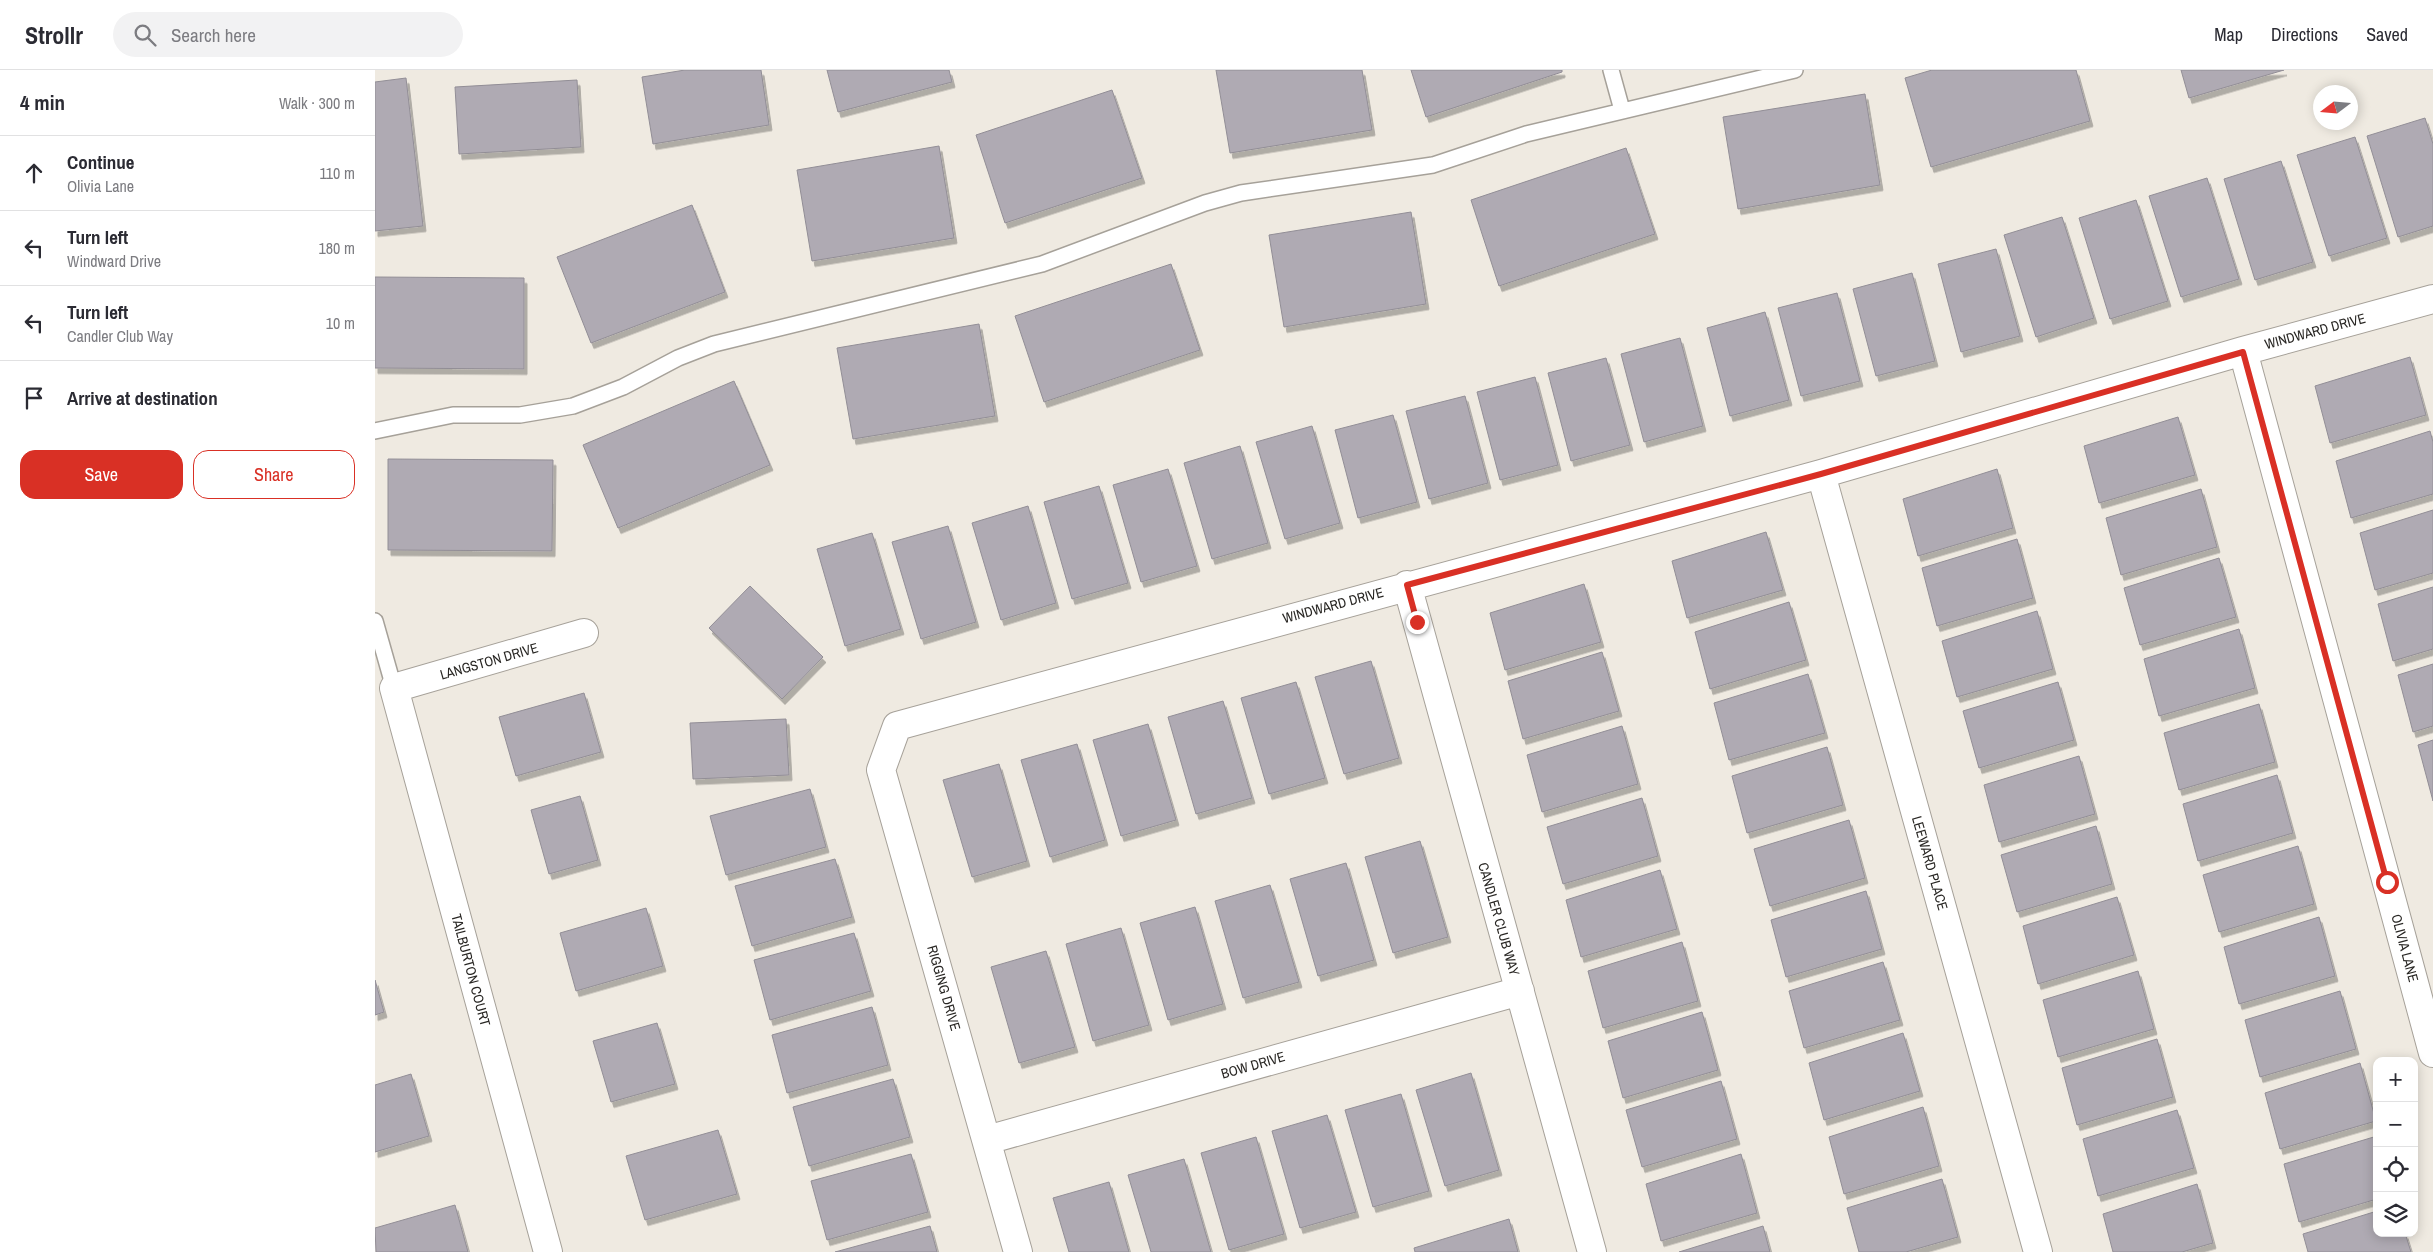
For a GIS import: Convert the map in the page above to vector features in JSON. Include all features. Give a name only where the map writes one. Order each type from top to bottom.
[{"type":"street","name":"WINDWARD DRIVE","points":[[897,726],[1407,585],[1821,474],[2433,299]]},
{"type":"street","name":"OLIVIA LANE","points":[[2243,352],[2433,1053]]},
{"type":"street","name":"LEEWARD PLACE","points":[[1821,474],[2038,1252]]},
{"type":"street","name":"CANDLER CLUB WAY","points":[[1407,585],[1592,1252]]},
{"type":"street","name":"LANGSTON DRIVE","points":[[394,688],[584,633]]},
{"type":"street","name":"TAILBURTON COURT","points":[[394,688],[548,1252]]},
{"type":"street","name":"RIGGING DRIVE","points":[[897,726],[881,770],[1018,1252]]},
{"type":"street","name":"BOW DRIVE","points":[[987,1140],[1520,991]]},
{"type":"lane","points":[[1611,70],[1622,110]]},
{"type":"lane","points":[[375,431],[453,415],[520,415],[573,406],[623,388],[678,358],[714,344],[1041,264],[1205,203],[1241,193],[1433,165],[1527,134],[1795,70]]},
{"type":"lane","points":[[375,621],[394,688]]},
{"type":"building","points":[[685,70],[761,70],[769,125],[653,144],[642,77]]},
{"type":"building","points":[[827,70],[949,70],[952,82],[838,112]]},
{"type":"building","points":[[1216,70],[1362,70],[1372,130],[1230,153]]},
{"type":"building","points":[[1411,70],[1562,70],[1562,72],[1426,117]]},
{"type":"building","points":[[1932,70],[2076,70],[2090,121],[1931,167],[1905,78]]},
{"type":"building","points":[[2181,70],[2284,70],[2189,98]]},
{"type":"building","points":[[406,78],[423,226],[375,231],[375,82]]},
{"type":"building","points":[[577,80],[581,147],[459,154],[455,87]]},
{"type":"building","points":[[1112,90],[1142,178],[1005,223],[976,135]]},
{"type":"building","points":[[1865,94],[1880,185],[1738,209],[1723,117]]},
{"type":"building","points":[[2425,118],[2433,144],[2433,226],[2398,237],[2367,136]]},
{"type":"building","points":[[2355,137],[2387,238],[2329,256],[2297,155]]},
{"type":"building","points":[[939,146],[954,238],[812,261],[797,170]]},
{"type":"building","points":[[1626,148],[1655,234],[1499,286],[1471,200]]},
{"type":"building","points":[[2281,161],[2313,262],[2255,280],[2224,179]]},
{"type":"building","points":[[2207,178],[2239,279],[2181,297],[2149,196]]},
{"type":"building","points":[[2136,200],[2168,301],[2110,319],[2079,218]]},
{"type":"building","points":[[692,205],[725,292],[591,343],[557,257]]},
{"type":"building","points":[[1411,212],[1426,304],[1284,327],[1269,235]]},
{"type":"building","points":[[2062,217],[2094,318],[2036,337],[2004,235]]},
{"type":"building","points":[[1996,249],[2020,336],[1961,352],[1938,264]]},
{"type":"building","points":[[1171,264],[1200,350],[1044,402],[1015,316]]},
{"type":"building","points":[[1912,273],[1935,361],[1876,376],[1853,289]]},
{"type":"building","points":[[375,277],[524,278],[524,369],[375,368]]},
{"type":"building","points":[[1837,293],[1860,381],[1801,396],[1778,308]]},
{"type":"building","points":[[1765,312],[1789,400],[1730,416],[1707,328]]},
{"type":"building","points":[[979,324],[995,416],[853,439],[837,348]]},
{"type":"building","points":[[1680,338],[1703,426],[1644,442],[1621,354]]},
{"type":"building","points":[[2410,357],[2426,415],[2330,443],[2315,386]]},
{"type":"building","points":[[1606,358],[1630,445],[1571,461],[1548,373]]},
{"type":"building","points":[[1535,377],[1558,465],[1500,480],[1477,392]]},
{"type":"building","points":[[734,381],[770,465],[618,528],[583,445]]},
{"type":"building","points":[[1465,396],[1488,483],[1429,499],[1406,411]]},
{"type":"building","points":[[1393,415],[1417,502],[1358,518],[1335,430]]},
{"type":"building","points":[[2178,417],[2195,475],[2099,503],[2084,446]]},
{"type":"building","points":[[1312,426],[1340,523],[1285,539],[1256,442]]},
{"type":"building","points":[[2430,431],[2433,442],[2433,494],[2351,518],[2336,461]]},
{"type":"building","points":[[1240,446],[1268,543],[1212,559],[1184,463]]},
{"type":"building","points":[[388,459],[553,460],[552,551],[388,550]]},
{"type":"building","points":[[1168,469],[1197,566],[1141,582],[1113,485]]},
{"type":"building","points":[[1997,469],[2013,528],[1918,556],[1903,499]]},
{"type":"building","points":[[1099,486],[1128,583],[1072,599],[1044,502]]},
{"type":"building","points":[[2201,489],[2217,547],[2121,575],[2106,518]]},
{"type":"building","points":[[1028,506],[1056,603],[1001,620],[972,523]]},
{"type":"building","points":[[2433,510],[2433,573],[2375,590],[2360,533]]},
{"type":"building","points":[[948,526],[976,622],[921,639],[892,542]]},
{"type":"building","points":[[1766,532],[1783,590],[1687,618],[1672,561]]},
{"type":"building","points":[[872,533],[901,629],[845,646],[817,549]]},
{"type":"building","points":[[2017,539],[2033,598],[1937,626],[1922,568]]},
{"type":"building","points":[[2219,558],[2236,617],[2140,645],[2124,588]]},
{"type":"building","points":[[1584,584],[1601,642],[1505,670],[1490,613]]},
{"type":"building","points":[[750,586],[823,657],[782,699],[709,628]]},
{"type":"building","points":[[2433,587],[2433,649],[2393,661],[2378,604]]},
{"type":"building","points":[[1789,602],[1806,660],[1710,689],[1695,632]]},
{"type":"building","points":[[2037,611],[2053,669],[1957,697],[1942,641]]},
{"type":"building","points":[[2239,629],[2255,688],[2159,716],[2144,659]]},
{"type":"building","points":[[1602,652],[1619,711],[1523,739],[1508,681]]},
{"type":"building","points":[[1371,661],[1399,758],[1344,774],[1315,677]]},
{"type":"building","points":[[2433,664],[2433,726],[2413,732],[2398,675]]},
{"type":"building","points":[[1808,674],[1825,733],[1729,760],[1714,703]]},
{"type":"building","points":[[1296,682],[1325,778],[1269,794],[1241,698]]},
{"type":"building","points":[[2058,682],[2074,740],[1979,768],[1963,711]]},
{"type":"building","points":[[584,693],[601,752],[516,776],[499,717]]},
{"type":"building","points":[[1223,701],[1252,798],[1196,814],[1168,717]]},
{"type":"building","points":[[2259,704],[2275,762],[2179,790],[2164,733]]},
{"type":"building","points":[[786,719],[789,775],[693,779],[690,723]]},
{"type":"building","points":[[1148,724],[1176,820],[1121,836],[1093,740]]},
{"type":"building","points":[[1622,726],[1638,784],[1542,812],[1527,755]]},
{"type":"building","points":[[2433,740],[2433,801],[2418,745]]},
{"type":"building","points":[[1077,744],[1105,840],[1050,857],[1021,760]]},
{"type":"building","points":[[1827,747],[1843,805],[1747,833],[1732,776]]},
{"type":"building","points":[[2079,756],[2095,814],[1999,842],[1984,785]]},
{"type":"building","points":[[999,764],[1027,861],[972,877],[943,780]]},
{"type":"building","points":[[2277,775],[2293,833],[2198,861],[2183,804]]},
{"type":"building","points":[[810,789],[826,847],[726,875],[710,816]]},
{"type":"building","points":[[580,796],[598,860],[549,874],[531,810]]},
{"type":"building","points":[[1642,798],[1658,856],[1563,884],[1547,827]]},
{"type":"building","points":[[1849,820],[1865,878],[1770,906],[1754,849]]},
{"type":"building","points":[[2096,826],[2112,884],[2017,912],[2001,855]]},
{"type":"building","points":[[1420,841],[1448,937],[1393,953],[1365,857]]},
{"type":"building","points":[[2298,846],[2314,904],[2219,932],[2203,875]]},
{"type":"building","points":[[835,859],[852,917],[752,946],[735,886]]},
{"type":"building","points":[[1346,863],[1374,960],[1318,976],[1290,879]]},
{"type":"building","points":[[1660,870],[1677,929],[1581,957],[1566,900]]},
{"type":"building","points":[[1270,885],[1299,982],[1243,998],[1215,901]]},
{"type":"building","points":[[1866,891],[1882,949],[1786,977],[1771,920]]},
{"type":"building","points":[[2117,897],[2134,955],[2038,984],[2023,926]]},
{"type":"building","points":[[1195,907],[1223,1004],[1168,1020],[1140,923]]},
{"type":"building","points":[[646,908],[663,966],[576,991],[560,933]]},
{"type":"building","points":[[2319,917],[2335,976],[2239,1004],[2224,947]]},
{"type":"building","points":[[1121,928],[1149,1025],[1093,1041],[1066,944]]},
{"type":"building","points":[[854,933],[871,991],[770,1020],[754,960]]},
{"type":"building","points":[[1682,942],[1698,1001],[1603,1028],[1588,971]]},
{"type":"building","points":[[1046,951],[1075,1047],[1019,1063],[991,967]]},
{"type":"building","points":[[1883,962],[1900,1020],[1804,1048],[1789,991]]},
{"type":"building","points":[[2138,971],[2154,1029],[2058,1057],[2043,1000]]},
{"type":"building","points":[[375,980],[384,1012],[375,1015]]},
{"type":"building","points":[[2340,991],[2356,1049],[2260,1077],[2245,1020]]},
{"type":"building","points":[[872,1007],[888,1065],[787,1093],[772,1035]]},
{"type":"building","points":[[1702,1012],[1718,1070],[1623,1098],[1608,1041]]},
{"type":"building","points":[[657,1023],[675,1084],[611,1102],[593,1041]]},
{"type":"building","points":[[1903,1033],[1920,1091],[1824,1120],[1809,1063]]},
{"type":"building","points":[[2157,1039],[2173,1097],[2077,1125],[2062,1068]]},
{"type":"building","points":[[2360,1063],[2373,1110],[2373,1122],[2280,1149],[2265,1093]]},
{"type":"building","points":[[1471,1073],[1499,1170],[1445,1186],[1416,1090]]},
{"type":"building","points":[[411,1074],[429,1136],[375,1152],[375,1085]]},
{"type":"building","points":[[893,1079],[910,1137],[809,1166],[793,1107]]},
{"type":"building","points":[[1721,1081],[1737,1139],[1642,1167],[1626,1110]]},
{"type":"building","points":[[1401,1094],[1429,1191],[1373,1207],[1345,1110]]},
{"type":"building","points":[[1923,1107],[1939,1166],[1844,1194],[1829,1137]]},
{"type":"building","points":[[2177,1110],[2194,1168],[2098,1196],[2083,1139]]},
{"type":"building","points":[[1327,1115],[1356,1212],[1300,1228],[1272,1131]]},
{"type":"building","points":[[718,1130],[737,1194],[645,1220],[626,1156]]},
{"type":"building","points":[[1256,1137],[1284,1234],[1229,1250],[1201,1153]]},
{"type":"building","points":[[2373,1137],[2373,1200],[2299,1222],[2284,1164]]},
{"type":"building","points":[[911,1154],[928,1212],[827,1240],[811,1181]]},
{"type":"building","points":[[1741,1154],[1757,1213],[1661,1241],[1646,1184]]},
{"type":"building","points":[[1184,1159],[1211,1252],[1151,1252],[1128,1175]]},
{"type":"building","points":[[1942,1179],[1958,1237],[1906,1252],[1859,1252],[1847,1208]]},
{"type":"building","points":[[1109,1182],[1129,1252],[1069,1252],[1053,1198]]},
{"type":"building","points":[[2197,1184],[2213,1243],[2182,1252],[2113,1252],[2103,1214]]},
{"type":"building","points":[[455,1205],[468,1252],[376,1252],[375,1228]]},
{"type":"building","points":[[2373,1212],[2373,1237],[2406,1237],[2411,1252],[2308,1252],[2303,1234]]},
{"type":"building","points":[[1509,1219],[1518,1252],[1415,1252],[1414,1248]]},
{"type":"building","points":[[930,1226],[937,1252],[835,1252]]},
{"type":"building","points":[[1763,1226],[1770,1252],[1679,1252]]},
{"type":"route","points":[[1417,622],[1407,585],[1821,474],[2243,352],[2387,882]]}]
